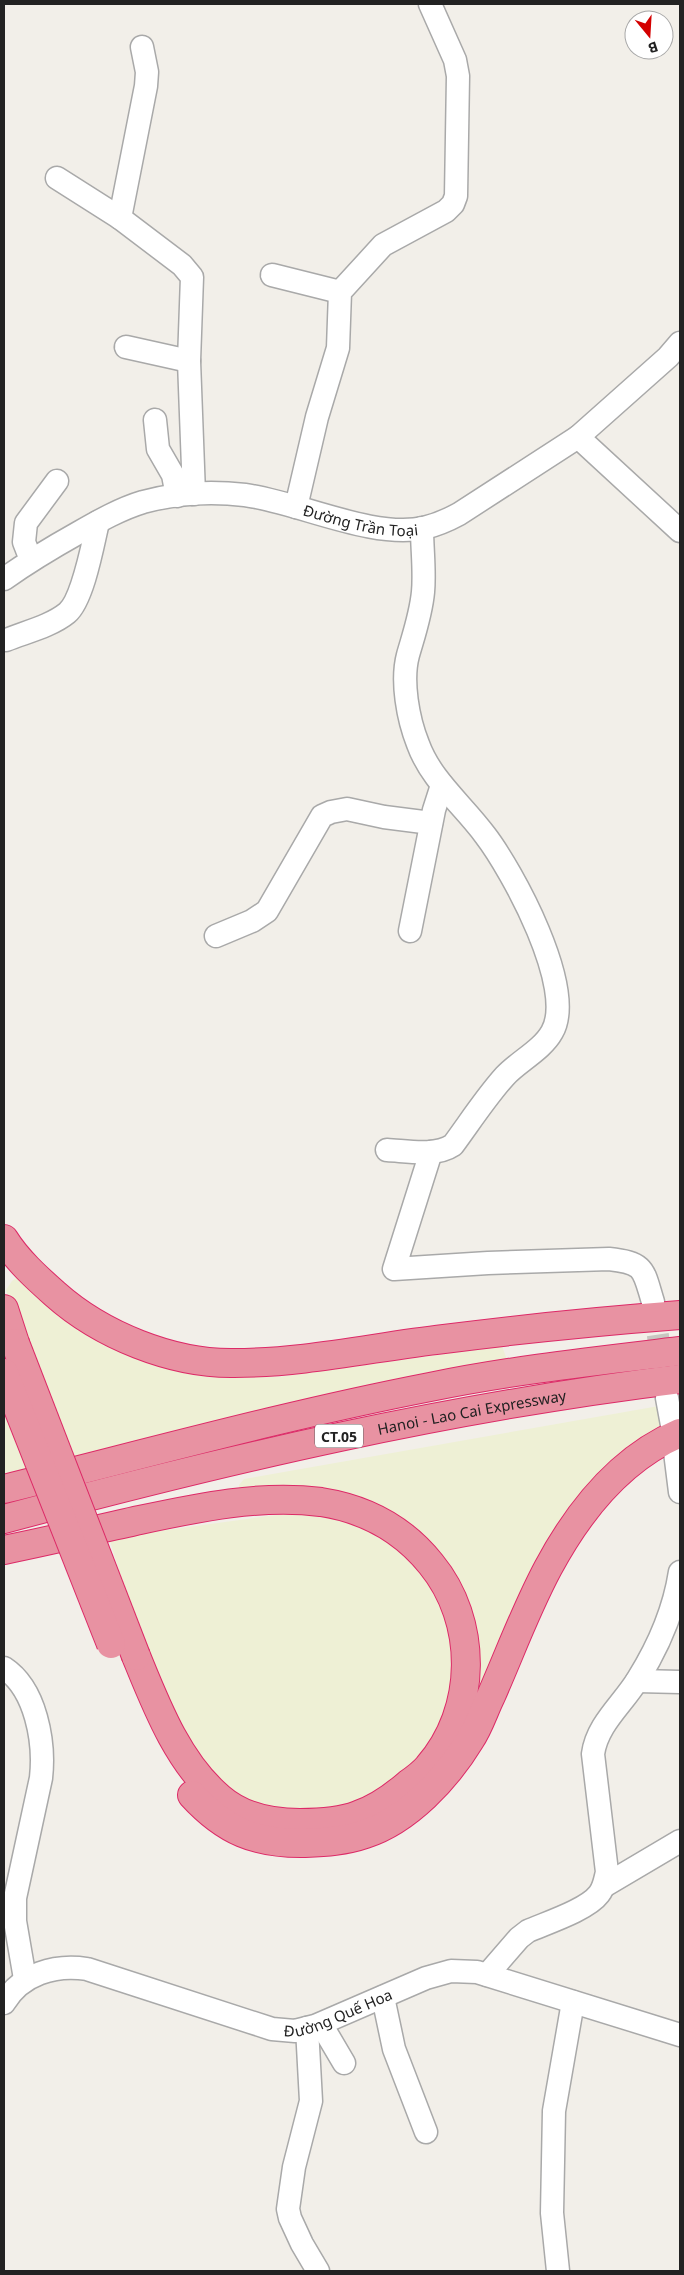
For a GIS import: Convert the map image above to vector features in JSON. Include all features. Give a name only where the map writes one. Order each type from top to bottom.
[{"type":"highway","points":[[4,1239],[48,1288],[71,1308],[95,1324],[146,1347],[206,1361],[233,1364],[312,1358],[443,1339],[680,1315]]},
{"type":"highway","points":[[4,1309],[127,1660],[134,1703],[165,1760],[181,1784],[219,1822],[239,1833],[286,1843],[331,1842],[366,1834],[400,1816],[443,1778],[471,1739],[548,1568],[588,1506],[613,1478],[638,1456],[676,1437]]},
{"type":"highway","name":"Hanoi - Lao Cai Expressway","points":[[4,1489],[291,1416],[432,1386],[584,1362],[680,1351]]},
{"type":"highway","points":[[4,1373],[127,1660],[153,1698],[181,1751],[219,1798],[246,1814],[285,1824],[325,1824],[358,1816],[389,1801],[429,1767],[452,1731],[464,1690],[466,1654],[461,1618],[444,1579],[416,1545],[386,1523],[351,1508],[320,1502],[246,1501],[186,1510],[4,1550]]},
{"type":"highway","name":"Hanoi - Lao Cai Expressway","points":[[4,1519],[264,1452],[363,1431],[520,1402],[674,1388]]},
{"type":"street","points":[[296,507],[317,418],[338,348],[340,292],[383,245],[446,211],[453,204],[456,196],[458,76],[455,60],[430,4]]},
{"type":"street","points":[[120,218],[146,86],[147,72],[142,47]]},
{"type":"street","points":[[57,178],[120,218],[182,265],[192,277],[186,495]]},
{"type":"street","points":[[272,275],[340,292]]},
{"type":"street","name":"Đường Trần Toại","points":[[4,579],[31,560],[117,511],[144,502],[186,495],[246,496],[375,526],[422,528],[459,514],[578,437],[668,357],[680,343]]},
{"type":"street","points":[[126,347],[189,361]]},
{"type":"street","points":[[155,420],[158,449],[186,495]]},
{"type":"street","points":[[578,437],[680,531]]},
{"type":"street","points":[[31,560],[24,542],[26,523],[56,481]]},
{"type":"street","points":[[6,640],[59,619],[69,612],[85,574],[98,522]]},
{"type":"street","points":[[387,1150],[431,1152],[453,1145],[505,1076],[547,1039],[553,1031],[558,1008],[557,991],[548,957],[504,862],[484,833],[431,771],[418,744],[407,691],[408,656],[416,632],[424,592],[422,528]]},
{"type":"street","points":[[410,931],[431,823],[442,785]]},
{"type":"street","points":[[216,936],[267,911],[322,816],[347,809],[384,818],[431,823]]},
{"type":"street","points":[[431,1152],[394,1269],[498,1262],[609,1259],[629,1261],[644,1272],[653,1302]]},
{"type":"street","points":[[674,1388],[680,1492]]},
{"type":"street","points":[[487,1975],[528,1931],[589,1904],[604,1886],[607,1872],[594,1748],[601,1729],[637,1681],[666,1626],[677,1593],[680,1572]]},
{"type":"street","points":[[4,1668],[18,1678],[26,1692],[40,1732],[43,1759],[41,1778],[15,1898],[17,1968]]},
{"type":"street","points":[[637,1681],[680,1682]]},
{"type":"street","points":[[604,1886],[680,1841]]},
{"type":"street","name":"Đường Quế Hoa","points":[[4,2003],[9,1994],[17,1968],[45,1971],[69,1966],[87,1969],[272,2029],[295,2030],[314,2026],[426,1978],[451,1971],[477,1972],[680,2035]]},
{"type":"street","points":[[383,1997],[394,2049],[426,2132]]},
{"type":"street","points":[[558,2271],[552,2213],[554,2111],[573,2002]]},
{"type":"street","points":[[314,2026],[344,2063]]},
{"type":"street","points":[[314,2026],[310,2102],[294,2167],[288,2209],[302,2244],[318,2271]]},
{"type":"green space","points":[[20,1275],[213,1374],[279,1377],[502,1346],[507,1360],[74,1461],[6,1290],[12,1281]]},
{"type":"green space","points":[[4,1401],[30,1471],[4,1478]]},
{"type":"green space","points":[[659,1406],[662,1427],[633,1447],[575,1500],[534,1566],[502,1648],[479,1685],[480,1653],[472,1616],[415,1528],[239,1491],[239,1485],[244,1479]]},
{"type":"green space","points":[[320,1511],[371,1523],[415,1553],[461,1645],[437,1745],[365,1803],[320,1814],[274,1811],[231,1794],[195,1765],[135,1622],[109,1538],[268,1516]]},
{"type":"tunnel","points":[[653,1302],[663,1370]]}]
